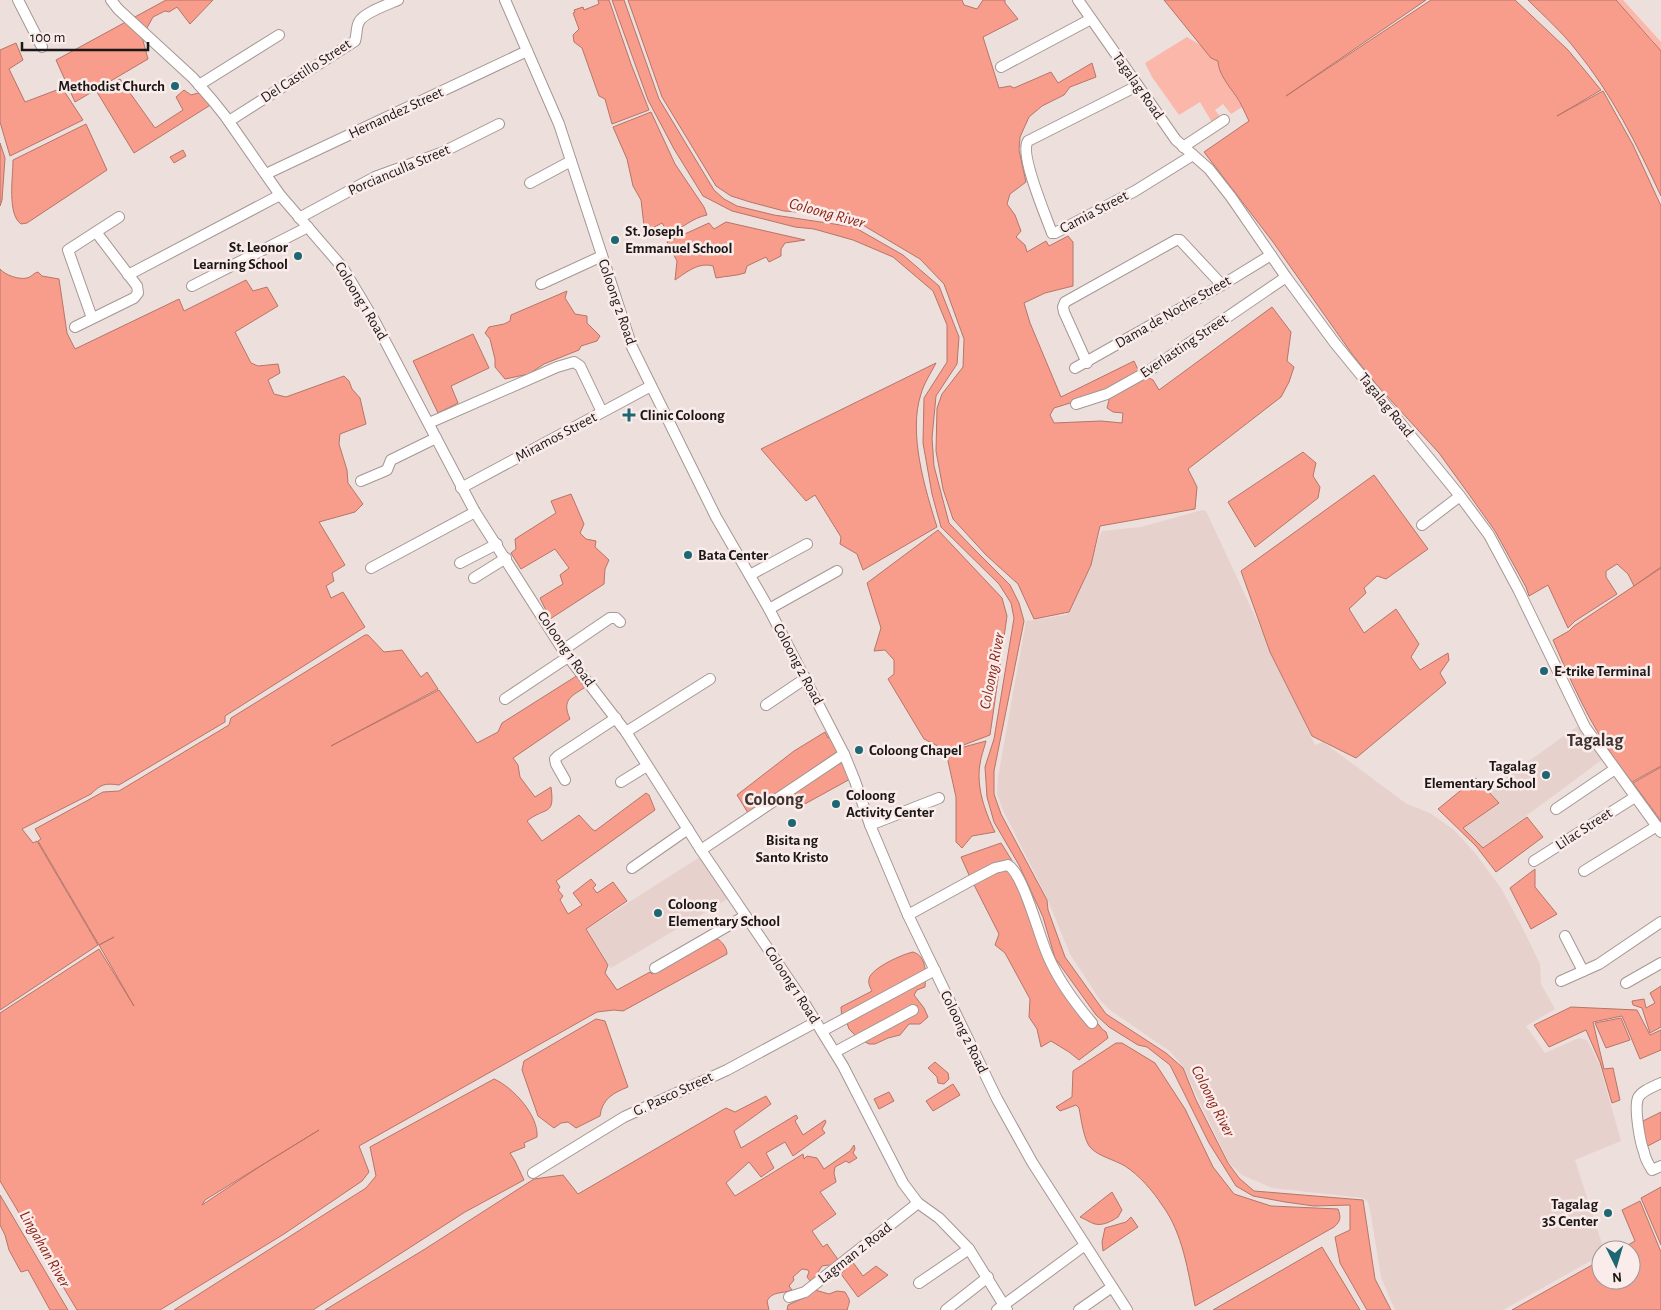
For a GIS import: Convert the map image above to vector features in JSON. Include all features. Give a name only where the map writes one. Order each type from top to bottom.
[{"type":"street","points":[[18,0],[42,47]]},
{"type":"street","name":"Coloong 1 Road","points":[[111,0],[118,9],[199,85],[229,121],[280,195],[343,268],[374,320],[475,512],[566,654],[626,732],[701,850],[819,1026],[835,1052],[903,1183],[918,1203],[939,1218],[969,1249],[988,1277],[1003,1308]]},
{"type":"street","name":"Del Castillo Street","points":[[229,121],[354,41],[358,32],[358,22],[363,16],[398,0]]},
{"type":"street","name":"Coloong 2 Road","points":[[506,0],[558,124],[632,347],[716,517],[769,609],[844,754],[870,825],[908,915],[997,1099],[1032,1162],[1126,1310]]},
{"type":"street","name":"Tagalag Road","points":[[1078,0],[1176,140],[1209,169],[1334,342],[1460,496],[1489,535],[1506,565],[1585,727],[1659,829]]},
{"type":"street","points":[[1002,67],[1091,19]]},
{"type":"street","points":[[199,85],[279,35]]},
{"type":"street","name":"Hernandez Street","points":[[266,174],[527,51]]},
{"type":"street","name":"Camia Street","points":[[1137,86],[1028,141],[1025,148],[1029,171],[1052,233],[1135,191],[1193,155]]},
{"type":"street","points":[[1183,147],[1224,120]]},
{"type":"street","name":"Porcianculla Street","points":[[299,218],[375,177],[441,153],[499,124]]},
{"type":"street","points":[[530,183],[571,161]]},
{"type":"street","points":[[128,275],[280,195]]},
{"type":"street","points":[[92,318],[68,250],[118,217]]},
{"type":"street","points":[[192,286],[308,227]]},
{"type":"street","points":[[75,327],[137,296],[138,290],[96,232]]},
{"type":"street","points":[[1087,362],[1064,312],[1065,302],[1176,240],[1180,240],[1222,285]]},
{"type":"street","name":"Dama de Noche Street","points":[[1075,368],[1222,285],[1271,255]]},
{"type":"street","points":[[542,284],[602,256]]},
{"type":"street","name":"Everlasting Street","points":[[1076,404],[1107,394],[1150,370],[1286,277]]},
{"type":"street","points":[[429,423],[557,367],[574,362],[580,366],[602,412]]},
{"type":"street","name":"Miramos Street","points":[[462,488],[651,386]]},
{"type":"street","points":[[361,481],[387,470],[391,460],[436,438]]},
{"type":"street","points":[[1422,525],[1460,496]]},
{"type":"street","points":[[371,568],[475,512]]},
{"type":"street","points":[[460,563],[496,544]]},
{"type":"street","points":[[750,575],[807,544]]},
{"type":"street","points":[[474,578],[506,558]]},
{"type":"street","points":[[769,609],[837,571]]},
{"type":"street","points":[[506,698],[566,654],[610,618],[620,622]]},
{"type":"street","points":[[766,706],[806,678]]},
{"type":"street","points":[[626,732],[710,679]]},
{"type":"street","points":[[565,780],[555,759],[616,718]]},
{"type":"street","points":[[701,850],[844,754]]},
{"type":"street","points":[[621,782],[647,766]]},
{"type":"street","points":[[1556,809],[1615,769]]},
{"type":"street","name":"Lilac Street","points":[[1534,862],[1635,797]]},
{"type":"street","points":[[870,825],[939,798]]},
{"type":"street","points":[[632,868],[688,829]]},
{"type":"street","points":[[1584,871],[1659,829]]},
{"type":"street","points":[[908,915],[970,880],[1008,864],[1016,873],[1048,956],[1065,990],[1092,1024]]},
{"type":"street","points":[[655,968],[745,916]]},
{"type":"street","points":[[1561,981],[1599,964],[1661,922]]},
{"type":"street","points":[[1565,936],[1583,972]]},
{"type":"street","points":[[1626,983],[1661,964]]},
{"type":"street","name":"G. Pasco Street","points":[[533,1173],[624,1117],[727,1070],[935,970]]},
{"type":"street","points":[[835,1052],[912,1010]]},
{"type":"street","points":[[1656,1168],[1644,1154],[1640,1137],[1638,1102],[1642,1094],[1661,1083]]},
{"type":"street","name":"Lagman 2 Road","points":[[789,1297],[806,1292],[918,1203]]},
{"type":"street","points":[[1003,1308],[1085,1245]]},
{"type":"street","points":[[919,1283],[969,1249]]},
{"type":"street","points":[[946,1310],[988,1277]]},
{"type":"street","points":[[1079,1310],[1112,1288]]},
{"type":"shaded area","points":[[1616,0],[1623,0],[1661,42],[1661,56],[1654,42]]},
{"type":"shaded area","points":[[1187,37],[1202,46],[1211,58],[1215,58],[1218,61],[1218,66],[1242,107],[1231,114],[1223,104],[1215,110],[1222,119],[1213,124],[1200,102],[1179,115],[1152,77],[1145,63]]},
{"type":"shaded area","points":[[1202,510],[1206,511],[1315,745],[1323,742],[1407,804],[1430,813],[1454,830],[1475,853],[1501,888],[1522,927],[1540,964],[1541,984],[1555,1009],[1526,1026],[1545,1053],[1579,1038],[1587,1040],[1599,1063],[1621,1141],[1575,1160],[1601,1240],[1591,1240],[1591,1261],[1503,1310],[1395,1310],[1381,1277],[1368,1202],[1363,1198],[1272,1188],[1242,1175],[1229,1163],[1183,1067],[1171,1052],[1110,1010],[1100,1000],[1070,954],[1047,898],[1003,810],[997,794],[998,777],[1026,621],[1066,615],[1069,612],[1091,565],[1102,531],[1141,527]]},
{"type":"shaded area","name":"Tagalag Elementary School","points":[[1578,726],[1603,759],[1483,848],[1463,828],[1499,803],[1488,790]]},
{"type":"shaded area","name":"Coloong Elementary School","points":[[703,855],[731,897],[611,968],[587,929]]},
{"type":"water","points":[[166,0],[213,0],[190,24],[177,7],[169,12],[165,11],[153,17],[142,37],[148,59],[75,102],[56,60]]},
{"type":"water","points":[[598,0],[609,0],[649,110],[612,124],[605,99],[599,96],[582,48],[574,42],[573,35],[579,29],[573,13],[575,12],[574,10],[583,7],[584,10],[599,4]]},
{"type":"water","points":[[612,0],[624,0],[659,99],[714,190],[724,199],[737,206],[774,215],[854,227],[903,255],[939,286],[959,337],[957,364],[936,396],[932,438],[934,466],[949,523],[1010,585],[1019,603],[1024,621],[994,771],[994,794],[1001,814],[1047,900],[1048,910],[1065,957],[1106,1014],[1166,1053],[1183,1068],[1196,1100],[1228,1163],[1239,1178],[1254,1191],[1363,1200],[1375,1279],[1391,1310],[1367,1310],[1340,1263],[1335,1237],[1350,1230],[1350,1205],[1314,1206],[1285,1202],[1253,1196],[1236,1186],[1209,1143],[1170,1065],[1147,1047],[1138,1045],[1109,1027],[1096,1015],[1055,958],[1043,917],[1019,865],[994,822],[987,797],[985,767],[994,739],[1014,618],[1011,603],[999,584],[941,527],[932,494],[923,443],[924,398],[947,362],[947,325],[933,291],[893,257],[853,240],[814,229],[795,227],[732,211],[703,196],[674,149],[648,100]]},
{"type":"water","name":"Coloong River","points":[[628,0],[962,0],[964,5],[977,9],[983,0],[1005,0],[1005,3],[1018,19],[983,37],[999,88],[1010,86],[1014,88],[1051,72],[1058,83],[1092,63],[1096,77],[1070,87],[1064,95],[1042,106],[1029,117],[1020,137],[1019,150],[1026,182],[1010,194],[1007,204],[1015,215],[1021,231],[1016,237],[1025,245],[1027,252],[1046,241],[1049,246],[1068,236],[1073,242],[1073,286],[1045,293],[1024,303],[1030,323],[1061,397],[1134,361],[1140,374],[1096,395],[1054,408],[1050,415],[1054,423],[1101,421],[1122,423],[1123,413],[1113,412],[1107,408],[1110,396],[1147,377],[1153,380],[1159,390],[1272,307],[1291,332],[1287,361],[1294,367],[1281,397],[1188,469],[1197,487],[1195,509],[1100,526],[1091,565],[1069,612],[1034,619],[1018,584],[986,555],[953,519],[943,489],[936,451],[937,408],[942,394],[963,367],[964,339],[944,284],[920,259],[856,221],[784,211],[731,196],[716,186],[662,97]]},
{"type":"water","points":[[1164,0],[1426,0],[1286,96],[1431,0],[1515,0],[1568,50],[1601,90],[1557,116],[1603,91],[1633,145],[1661,206],[1661,567],[1634,586],[1628,574],[1617,564],[1606,571],[1606,577],[1617,594],[1575,621],[1568,628],[1548,585],[1529,596],[1526,587],[1495,531],[1439,453],[1376,384],[1352,354],[1273,242],[1204,152],[1249,121],[1240,102],[1222,75],[1218,61],[1211,58]]},
{"type":"water","points":[[1528,0],[1616,0],[1661,51],[1661,196],[1633,139],[1601,84],[1571,43]]},
{"type":"water","points":[[16,43],[23,60],[9,69],[25,102],[62,88],[83,120],[10,156],[0,122],[0,50]]},
{"type":"water","points":[[120,79],[155,128],[183,110],[176,97],[184,90],[191,95],[202,92],[212,104],[134,153],[97,92]]},
{"type":"water","points":[[651,112],[675,164],[704,207],[707,215],[697,218],[669,234],[662,223],[647,231],[644,226],[641,200],[633,186],[627,159],[613,127]]},
{"type":"water","points":[[86,124],[107,170],[27,223],[21,224],[17,219],[12,204],[13,160]]},
{"type":"water","points":[[0,143],[5,158],[0,206]]},
{"type":"water","points":[[183,150],[186,156],[174,163],[170,157]]},
{"type":"water","points":[[726,222],[805,240],[785,243],[781,249],[781,256],[769,262],[766,257],[747,266],[745,273],[716,278],[713,266],[702,265],[693,268],[675,280],[677,261],[667,242],[709,223],[714,229]]},
{"type":"water","points":[[0,269],[16,278],[29,277],[38,272],[42,276],[59,279],[67,333],[75,349],[179,299],[184,311],[246,280],[253,291],[267,287],[278,306],[235,332],[251,363],[258,366],[278,364],[280,373],[268,380],[274,394],[286,397],[344,376],[360,398],[366,424],[340,434],[339,444],[347,470],[348,483],[363,504],[355,512],[319,522],[345,565],[332,573],[334,581],[326,586],[331,598],[343,592],[365,627],[225,716],[225,722],[119,785],[107,784],[101,786],[91,794],[22,829],[33,843],[37,841],[98,945],[0,1010]]},
{"type":"water","points":[[567,291],[565,298],[575,314],[587,316],[587,323],[600,336],[597,341],[581,346],[579,350],[544,364],[529,374],[505,379],[495,367],[490,339],[485,333],[489,327],[504,324],[510,321],[511,315]]},
{"type":"water","points":[[473,334],[489,368],[451,386],[458,403],[438,413],[413,361]]},
{"type":"water","points":[[936,363],[921,394],[917,409],[916,426],[923,479],[937,527],[863,570],[857,554],[840,544],[841,537],[815,495],[806,501],[761,449]]},
{"type":"water","points":[[1303,452],[1316,463],[1313,476],[1320,487],[1318,498],[1255,547],[1228,502]]},
{"type":"water","points":[[1374,475],[1428,549],[1386,579],[1377,576],[1364,588],[1366,593],[1349,609],[1364,633],[1396,609],[1419,644],[1411,657],[1420,670],[1448,653],[1449,660],[1440,673],[1446,683],[1356,758],[1312,736],[1270,652],[1241,571]]},
{"type":"water","points":[[571,494],[584,524],[580,533],[586,539],[596,541],[595,547],[609,560],[605,569],[604,584],[550,619],[540,598],[563,584],[560,575],[569,568],[555,549],[521,569],[511,553],[516,549],[515,539],[556,513],[551,501]]},
{"type":"water","name":"Coloong River","points":[[938,530],[1002,598],[1007,616],[990,735],[961,746],[942,748],[924,739],[888,679],[894,674],[894,660],[885,650],[874,651],[881,628],[867,583]]},
{"type":"water","points":[[1661,568],[1661,766],[1632,782],[1597,732],[1578,696],[1553,640]]},
{"type":"water","name":"Lingahan River","points":[[365,635],[368,635],[384,652],[402,650],[421,677],[427,672],[438,689],[331,746],[439,690],[477,743],[498,732],[502,723],[578,675],[587,686],[567,702],[570,719],[513,758],[518,765],[520,777],[535,797],[551,787],[552,803],[548,810],[527,821],[542,841],[579,815],[595,831],[646,793],[649,795],[655,810],[556,881],[560,887],[558,890],[563,896],[560,900],[568,914],[582,905],[573,893],[591,879],[596,885],[593,888],[597,893],[613,882],[627,901],[586,929],[608,965],[605,973],[617,990],[650,972],[652,974],[712,941],[718,939],[727,952],[727,954],[623,1011],[597,1012],[359,1146],[369,1172],[362,1181],[284,1234],[160,1310],[77,1310],[0,1181],[0,1013],[99,949],[134,1006],[38,841],[41,839],[35,829],[103,792],[119,791],[229,725],[231,718]],"holes":[[[319,1130],[202,1205],[205,1200]]]},
{"type":"water","points":[[825,732],[828,738],[832,735],[841,749],[748,813],[737,795],[794,751]]},
{"type":"water","points":[[986,741],[980,761],[979,782],[985,808],[995,832],[972,836],[962,848],[956,842],[956,797],[948,761],[949,751]]},
{"type":"water","points":[[844,761],[852,778],[803,805],[794,792]]},
{"type":"water","points":[[1661,767],[1661,821],[1633,783]]},
{"type":"water","points":[[1476,778],[1499,803],[1463,828],[1483,848],[1527,817],[1543,837],[1496,872],[1476,846],[1438,809]]},
{"type":"water","points":[[1001,843],[1011,859],[1038,915],[1060,976],[1106,1032],[1108,1038],[1079,1060],[1051,1041],[1041,1047],[1037,1029],[1029,1017],[1030,999],[1005,953],[995,945],[999,934],[961,857]]},
{"type":"water","points":[[1535,869],[1535,887],[1557,914],[1531,929],[1510,888]]},
{"type":"water","points":[[913,952],[921,957],[925,966],[926,977],[925,987],[917,990],[914,995],[928,1017],[920,1024],[909,1024],[900,1035],[875,1044],[869,1044],[858,1038],[849,1029],[847,1023],[842,1021],[841,1007],[872,991],[869,979],[875,970]]},
{"type":"water","points":[[1661,986],[1661,1027],[1650,1033],[1642,1008],[1633,1005],[1632,1001],[1644,999],[1646,1008],[1655,1003],[1650,993]]},
{"type":"water","points":[[1571,1007],[1637,1010],[1650,1035],[1661,1030],[1661,1050],[1640,1059],[1622,1016],[1593,1022],[1604,1069],[1613,1068],[1620,1100],[1612,1103],[1600,1062],[1586,1030],[1549,1047],[1534,1025]]},
{"type":"water","points":[[1621,1018],[1630,1040],[1606,1048],[1595,1023]]},
{"type":"water","points":[[596,1019],[605,1021],[628,1087],[609,1097],[603,1105],[600,1116],[576,1128],[568,1122],[561,1123],[554,1128],[538,1116],[522,1070],[524,1061]]},
{"type":"water","points":[[1116,1043],[1122,1043],[1155,1063],[1185,1109],[1213,1167],[1234,1194],[1271,1206],[1338,1209],[1340,1217],[1338,1223],[1195,1306],[1180,1240],[1169,1216],[1158,1200],[1130,1170],[1091,1148],[1086,1141],[1079,1108],[1076,1105],[1060,1111],[1056,1107],[1072,1097],[1073,1071]]},
{"type":"water","points":[[935,1062],[948,1073],[949,1079],[944,1084],[938,1083],[937,1077],[928,1068]]},
{"type":"water","points":[[494,1079],[509,1088],[523,1103],[534,1120],[537,1129],[537,1137],[524,1143],[525,1147],[510,1153],[524,1180],[465,1212],[313,1310],[174,1310],[366,1188],[376,1176],[370,1147]]},
{"type":"water","points":[[953,1084],[960,1095],[933,1111],[926,1101]]},
{"type":"water","points":[[889,1092],[894,1101],[879,1109],[874,1099]]},
{"type":"water","points":[[766,1096],[771,1104],[734,1131],[741,1148],[796,1115],[798,1118],[795,1121],[803,1135],[825,1120],[826,1122],[822,1129],[825,1133],[793,1156],[785,1142],[766,1153],[774,1168],[761,1177],[749,1162],[726,1183],[735,1196],[803,1154],[804,1159],[807,1156],[817,1158],[824,1169],[850,1151],[854,1145],[853,1153],[857,1158],[849,1163],[846,1161],[835,1167],[836,1182],[820,1192],[836,1214],[812,1231],[823,1247],[827,1244],[839,1261],[831,1267],[829,1265],[822,1266],[818,1272],[819,1276],[811,1282],[807,1277],[808,1270],[802,1269],[793,1277],[794,1280],[789,1286],[792,1290],[774,1294],[769,1298],[767,1301],[769,1310],[325,1310],[534,1179],[563,1175],[578,1194],[726,1108],[735,1112]]},
{"type":"water","points":[[1661,1112],[1661,1139],[1646,1147],[1643,1121]]},
{"type":"water","points":[[1661,1187],[1661,1245],[1641,1198]]},
{"type":"water","points":[[1112,1192],[1122,1210],[1118,1217],[1107,1223],[1098,1224],[1080,1217]]},
{"type":"water","points":[[0,1195],[68,1310],[50,1310],[28,1270],[21,1272],[9,1250],[0,1225]]},
{"type":"water","points":[[1640,1201],[1661,1252],[1661,1310],[1512,1310],[1591,1266],[1591,1290],[1641,1290],[1641,1240],[1635,1240],[1622,1210]]},
{"type":"water","points":[[1131,1217],[1138,1227],[1103,1251],[1102,1242],[1105,1228],[1126,1222]]},
{"type":"water","points":[[1322,1247],[1360,1310],[1213,1310]]},
{"type":"water","points":[[852,1261],[863,1276],[876,1266],[888,1275],[858,1297],[841,1274]]},
{"type":"water","points":[[815,1290],[829,1294],[837,1291],[845,1292],[849,1301],[847,1310],[787,1310],[788,1305],[806,1297]]},
{"type":"place","name":"Methodist Church","points":[[175,86]]},
{"type":"place","name":"St. Joseph Emmanuel School","points":[[615,240]]},
{"type":"place","name":"St. Leonor Learning School","points":[[298,256]]},
{"type":"place","name":"Clinic Coloong","points":[[629,415]]},
{"type":"place","name":"Bata Center","points":[[688,555]]},
{"type":"place","name":"E-trike Terminal","points":[[1544,671]]},
{"type":"place","name":"Coloong Chapel","points":[[859,750]]},
{"type":"place","name":"Tagalag Elementary School","points":[[1546,775]]},
{"type":"place","name":"Coloong Activity Center","points":[[836,804]]},
{"type":"place","name":"Bisita ng Santo Kristo","points":[[792,823]]},
{"type":"place","name":"Coloong Elementary School","points":[[658,913]]},
{"type":"place","name":"Tagalag 3S Center","points":[[1608,1213]]},
{"type":"district","name":"Tagalag","points":[[1595,741]]},
{"type":"district","name":"Coloong","points":[[774,800]]}]
